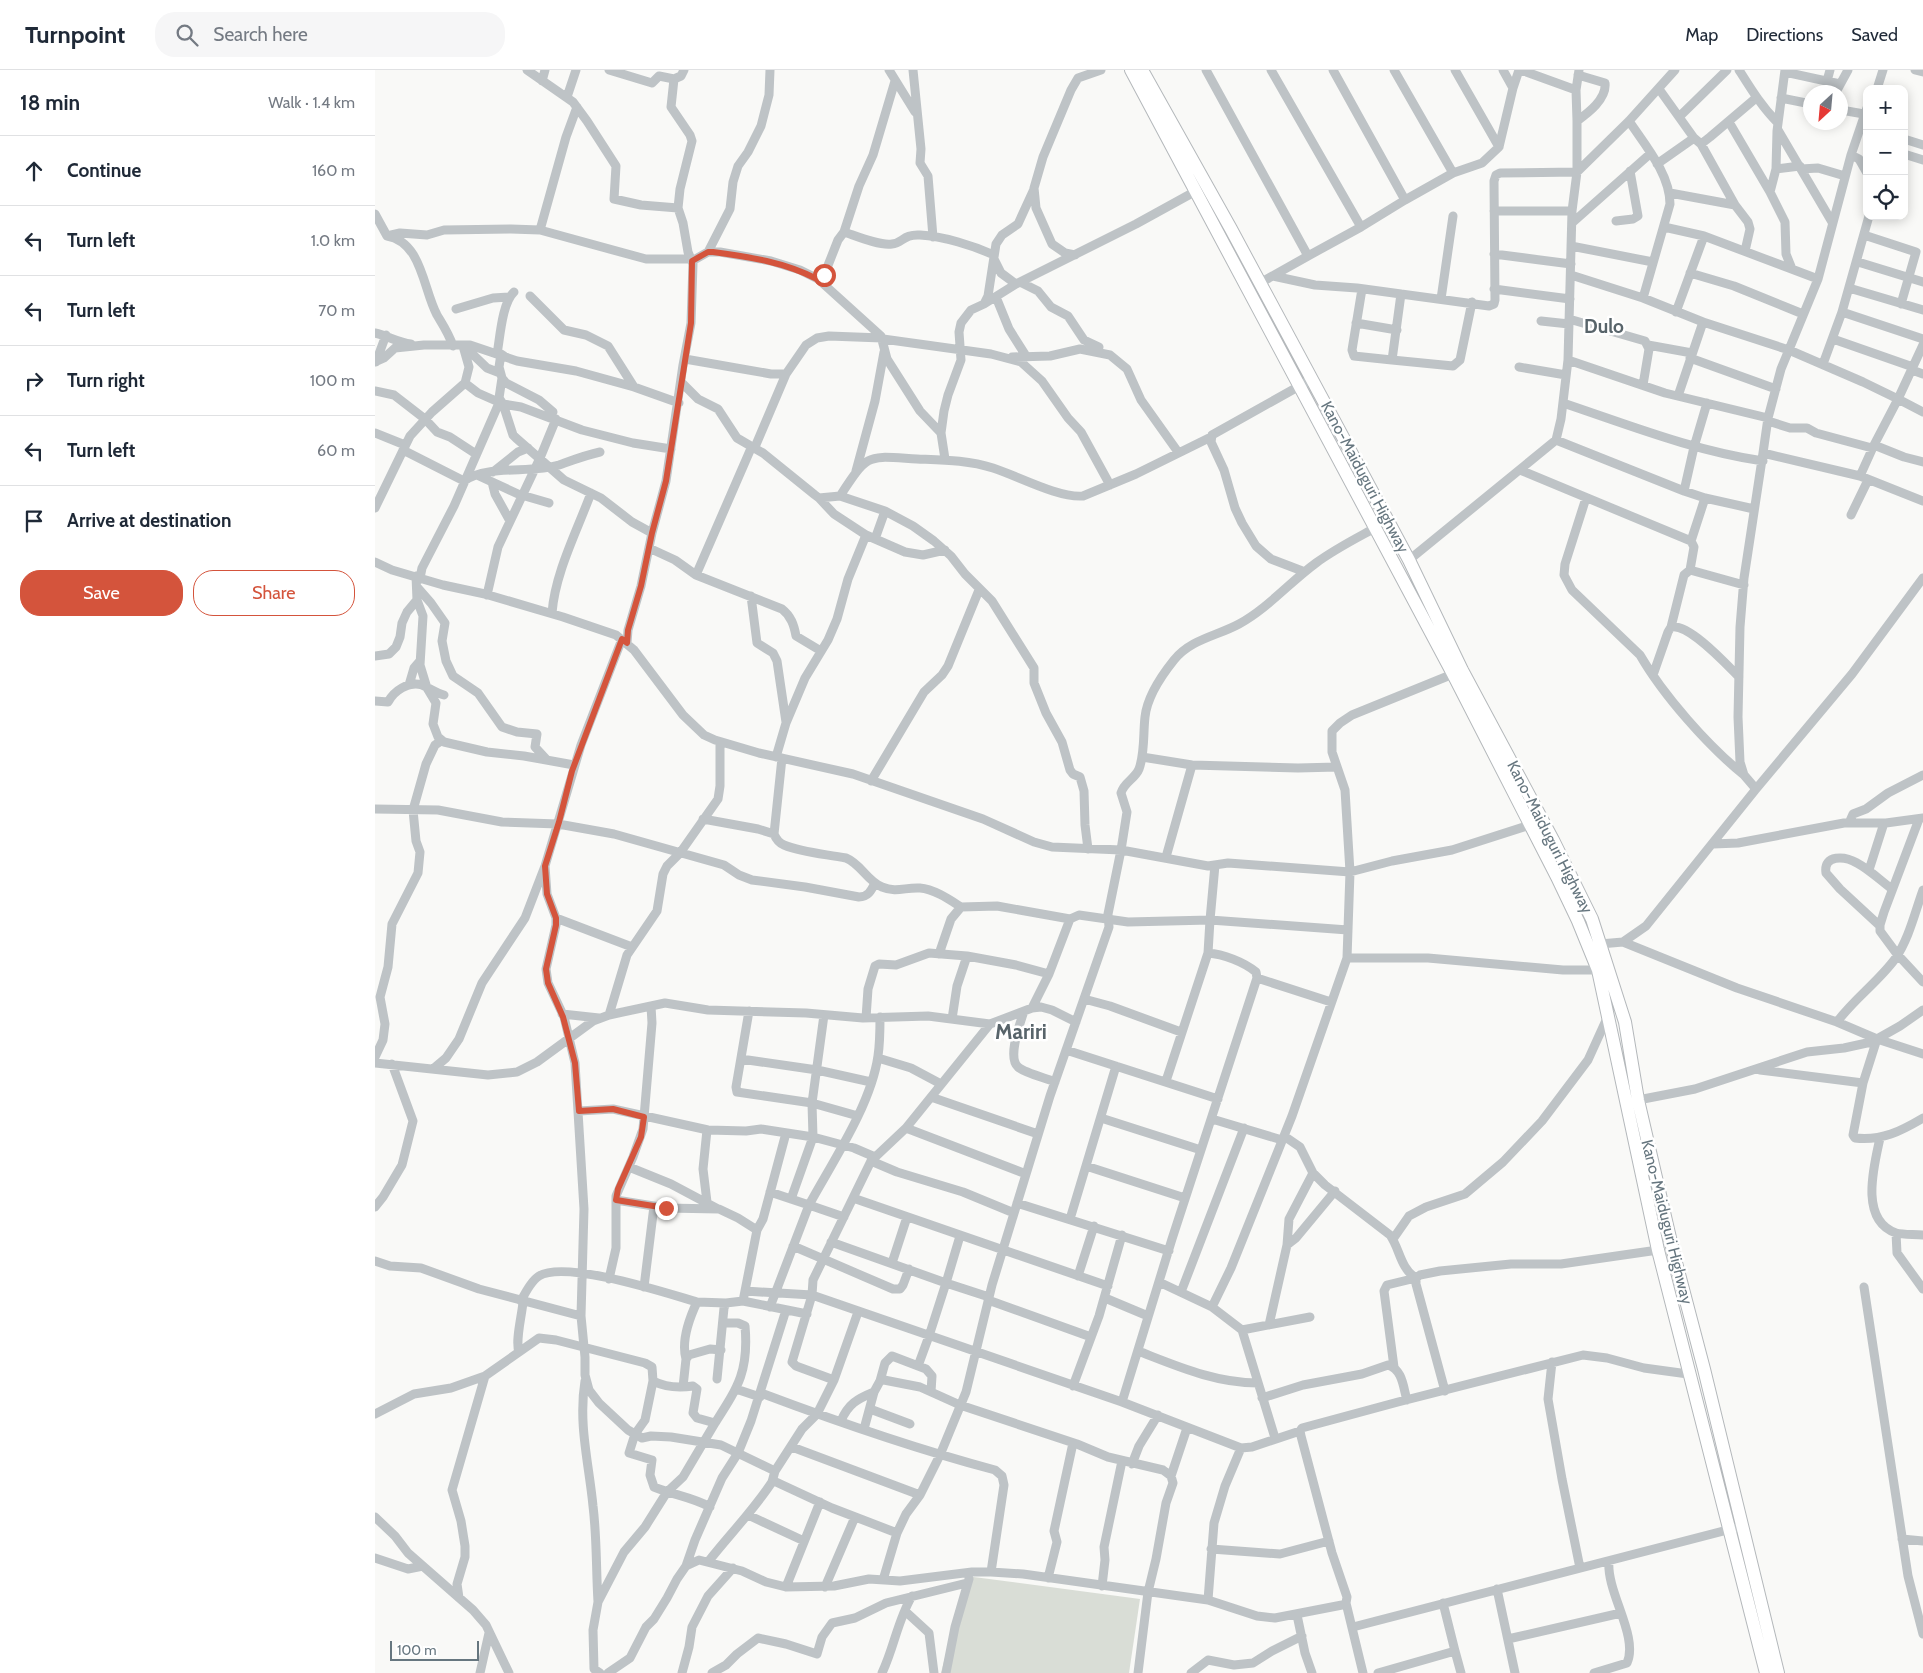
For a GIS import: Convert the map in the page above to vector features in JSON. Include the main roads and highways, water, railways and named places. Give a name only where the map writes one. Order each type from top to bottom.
[{"type":"highway","name":"Kano-Maiduguri Highway","points":[[1141,71],[1196,191],[1453,674],[1578,920],[1597,970],[1609,1015],[1658,1250],[1765,1673]]},
{"type":"highway","name":"Kano-Maiduguri Highway","points":[[1141,71],[1260,283],[1409,560],[1462,670],[1579,889],[1593,919],[1625,1022],[1638,1100],[1674,1256],[1779,1673]]},
{"type":"district","name":"Dulo","points":[[1604,326]]},
{"type":"district","name":"Mariri","points":[[1021,1031]]}]
